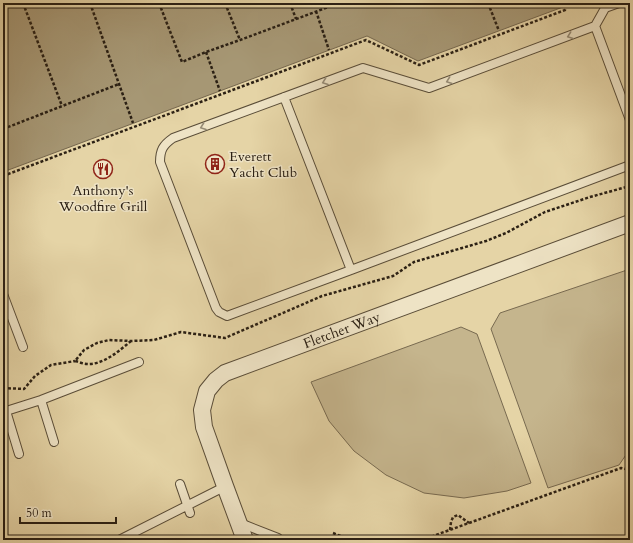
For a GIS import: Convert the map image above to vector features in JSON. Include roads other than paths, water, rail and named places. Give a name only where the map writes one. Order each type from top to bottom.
[{"type":"street","name":"Fletcher Way","points":[[245,540],[224,486],[204,427],[202,410],[207,391],[216,380],[225,373],[630,223]]},
{"type":"lane","points":[[619,3],[606,6],[595,26],[429,88],[363,68],[173,138],[166,144],[160,154],[160,162],[216,308],[219,312],[227,316],[630,165]]},
{"type":"lane","points":[[595,26],[630,120]]},
{"type":"lane","points":[[284,98],[351,270]]},
{"type":"lane","points":[[3,294],[23,346]]},
{"type":"lane","points":[[20,454],[5,411],[41,400],[139,362]]},
{"type":"lane","points":[[41,400],[54,442]]},
{"type":"lane","points":[[180,484],[188,509]]},
{"type":"lane","points":[[119,540],[188,509],[224,486]]},
{"type":"lane","points":[[239,523],[278,538]]},
{"type":"place","name":"Everett Yacht Club","points":[[215,164]]},
{"type":"place","name":"Anthony's Woodfire Grill","points":[[103,169]]}]
